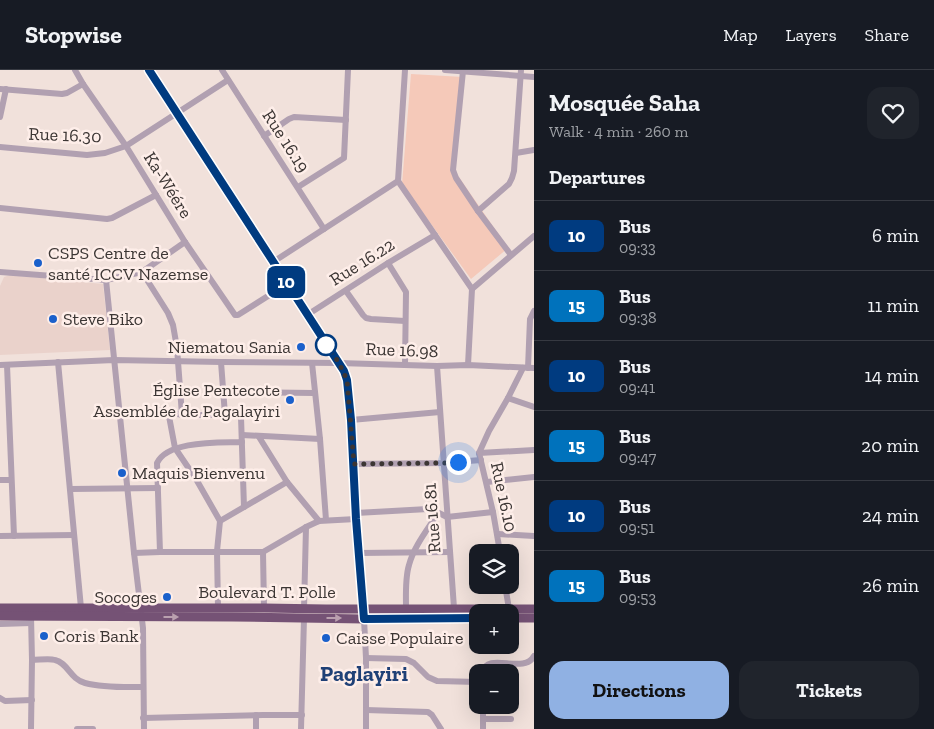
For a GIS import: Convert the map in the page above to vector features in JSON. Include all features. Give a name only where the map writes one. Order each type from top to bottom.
[{"type":"highway","name":"Boulevard T. Polle","points":[[0,608],[81,608],[141,612],[304,613],[406,608],[469,609]]},
{"type":"highway","name":"Boulevard T. Polle","points":[[0,616],[31,620],[218,608],[264,608],[364,619],[469,618]]},
{"type":"highway","name":"Boulevard T. Polle","points":[[519,611],[534,609]]},
{"type":"highway","name":"Boulevard T. Polle","points":[[519,615],[534,618]]},
{"type":"street","name":"Ka-Wéére","points":[[75,70],[126,146],[211,282],[236,316],[287,284]]},
{"type":"street","points":[[149,70],[339,363],[347,380],[364,609],[366,729]]},
{"type":"street","name":"Rue 16.19","points":[[222,70],[324,229]]},
{"type":"street","points":[[298,187],[344,158],[348,70]]},
{"type":"street","points":[[405,70],[398,181],[472,288],[468,366]]},
{"type":"street","points":[[446,70],[521,74],[534,78]]},
{"type":"street","points":[[463,72],[453,170],[456,178],[511,255]]},
{"type":"street","points":[[478,210],[509,184],[512,178],[516,153],[521,74]]},
{"type":"street","name":"Rue 16.30","points":[[0,147],[87,155],[105,153],[126,146],[228,80]]},
{"type":"street","points":[[0,117],[3,89],[62,94],[83,84]]},
{"type":"street","points":[[264,136],[294,117],[346,120]]},
{"type":"street","points":[[516,153],[534,150]]},
{"type":"street","points":[[273,262],[398,181]]},
{"type":"street","points":[[0,208],[107,219],[117,216],[156,195]]},
{"type":"street","name":"Rue 16.22","points":[[307,315],[388,263],[435,236]]},
{"type":"street","points":[[472,288],[511,255],[532,241]]},
{"type":"street","points":[[0,273],[106,280],[142,272],[185,242]]},
{"type":"street","points":[[388,263],[406,292],[405,365]]},
{"type":"street","points":[[142,272],[168,313],[173,325],[177,348],[182,415]]},
{"type":"street","points":[[106,280],[143,635],[144,729]]},
{"type":"street","points":[[346,291],[366,318],[405,321]]},
{"type":"street","name":"Rue 16.10","points":[[499,544],[480,453],[489,430],[528,368],[530,319],[534,311]]},
{"type":"street","name":"Rue 16.98","points":[[4,365],[114,360],[528,368]]},
{"type":"street","points":[[58,362],[81,608]]},
{"type":"street","points":[[221,362],[225,415]]},
{"type":"street","points":[[312,363],[320,439],[323,521]]},
{"type":"street","points":[[4,365],[14,536]]},
{"type":"street","name":"Rue 16.81","points":[[437,366],[454,608]]},
{"type":"street","points":[[224,392],[314,393]]},
{"type":"street","points":[[508,398],[534,407]]},
{"type":"street","points":[[119,411],[168,411],[182,415],[238,415],[241,417],[244,507]]},
{"type":"street","points":[[168,411],[175,448],[196,479],[220,521],[217,552],[218,608]]},
{"type":"street","points":[[351,420],[440,412]]},
{"type":"street","points":[[0,430],[9,429]]},
{"type":"street","points":[[259,437],[288,482],[323,521]]},
{"type":"street","points":[[160,552],[157,462],[162,456],[175,448],[242,438],[320,439]]},
{"type":"street","points":[[480,453],[534,450]]},
{"type":"street","points":[[354,464],[444,463],[481,460]]},
{"type":"street","points":[[486,482],[534,477]]},
{"type":"street","points":[[0,480],[11,480]]},
{"type":"street","points":[[220,521],[288,482]]},
{"type":"street","points":[[71,489],[158,488]]},
{"type":"street","points":[[134,553],[263,552],[306,527],[323,521],[428,509],[447,517],[493,512]]},
{"type":"street","points":[[406,608],[407,572],[413,552],[438,513]]},
{"type":"street","points":[[302,729],[306,527]]},
{"type":"street","points":[[498,534],[534,536]]},
{"type":"street","points":[[0,536],[74,535]]},
{"type":"street","points":[[263,552],[264,608]]},
{"type":"street","points":[[359,553],[450,552]]},
{"type":"street","points":[[0,624],[31,620],[31,729]]},
{"type":"street","points":[[490,664],[524,664],[530,662],[534,656]]},
{"type":"street","points":[[366,658],[406,659],[436,681],[469,682]]},
{"type":"street","points":[[32,660],[55,660],[66,666],[78,680],[86,683],[107,686],[144,687]]},
{"type":"street","points":[[0,698],[5,701],[32,700]]},
{"type":"street","points":[[366,710],[428,712],[441,729]]},
{"type":"street","points":[[483,714],[483,729]]},
{"type":"street","points":[[256,715],[256,729]]},
{"type":"street","points":[[143,718],[302,715]]},
{"type":"street","points":[[483,719],[511,719]]},
{"type":"street","points":[[77,729],[93,729]]},
{"type":"shaded area","points":[[411,74],[463,77],[454,170],[508,248],[471,279],[402,184]]},
{"type":"shaded area","points":[[10,275],[103,284],[110,350],[0,355],[0,286],[4,277]]},
{"type":"bus line","name":"10","points":[[149,70],[344,371],[347,380],[351,420],[364,619],[469,618]]},
{"type":"place","name":"CSPS Centre de santé ICCV Nazemse","points":[[38,263]]},
{"type":"place","name":"Steve Biko","points":[[53,319]]},
{"type":"place","name":"Niematou Sania","points":[[301,347]]},
{"type":"place","name":"Église Pentecote Assemblée de Pagalayiri","points":[[290,400]]},
{"type":"place","name":"Maquis Bienvenu","points":[[122,473]]},
{"type":"place","name":"Socoges","points":[[167,597]]},
{"type":"place","name":"Coris Bank","points":[[44,636]]},
{"type":"place","name":"Caisse Populaire","points":[[326,638]]},
{"type":"district","name":"Paglayiri","points":[[364,673]]},
{"type":"route","points":[[326,345],[324,341],[344,371],[347,380],[354,464],[458,462]]}]
